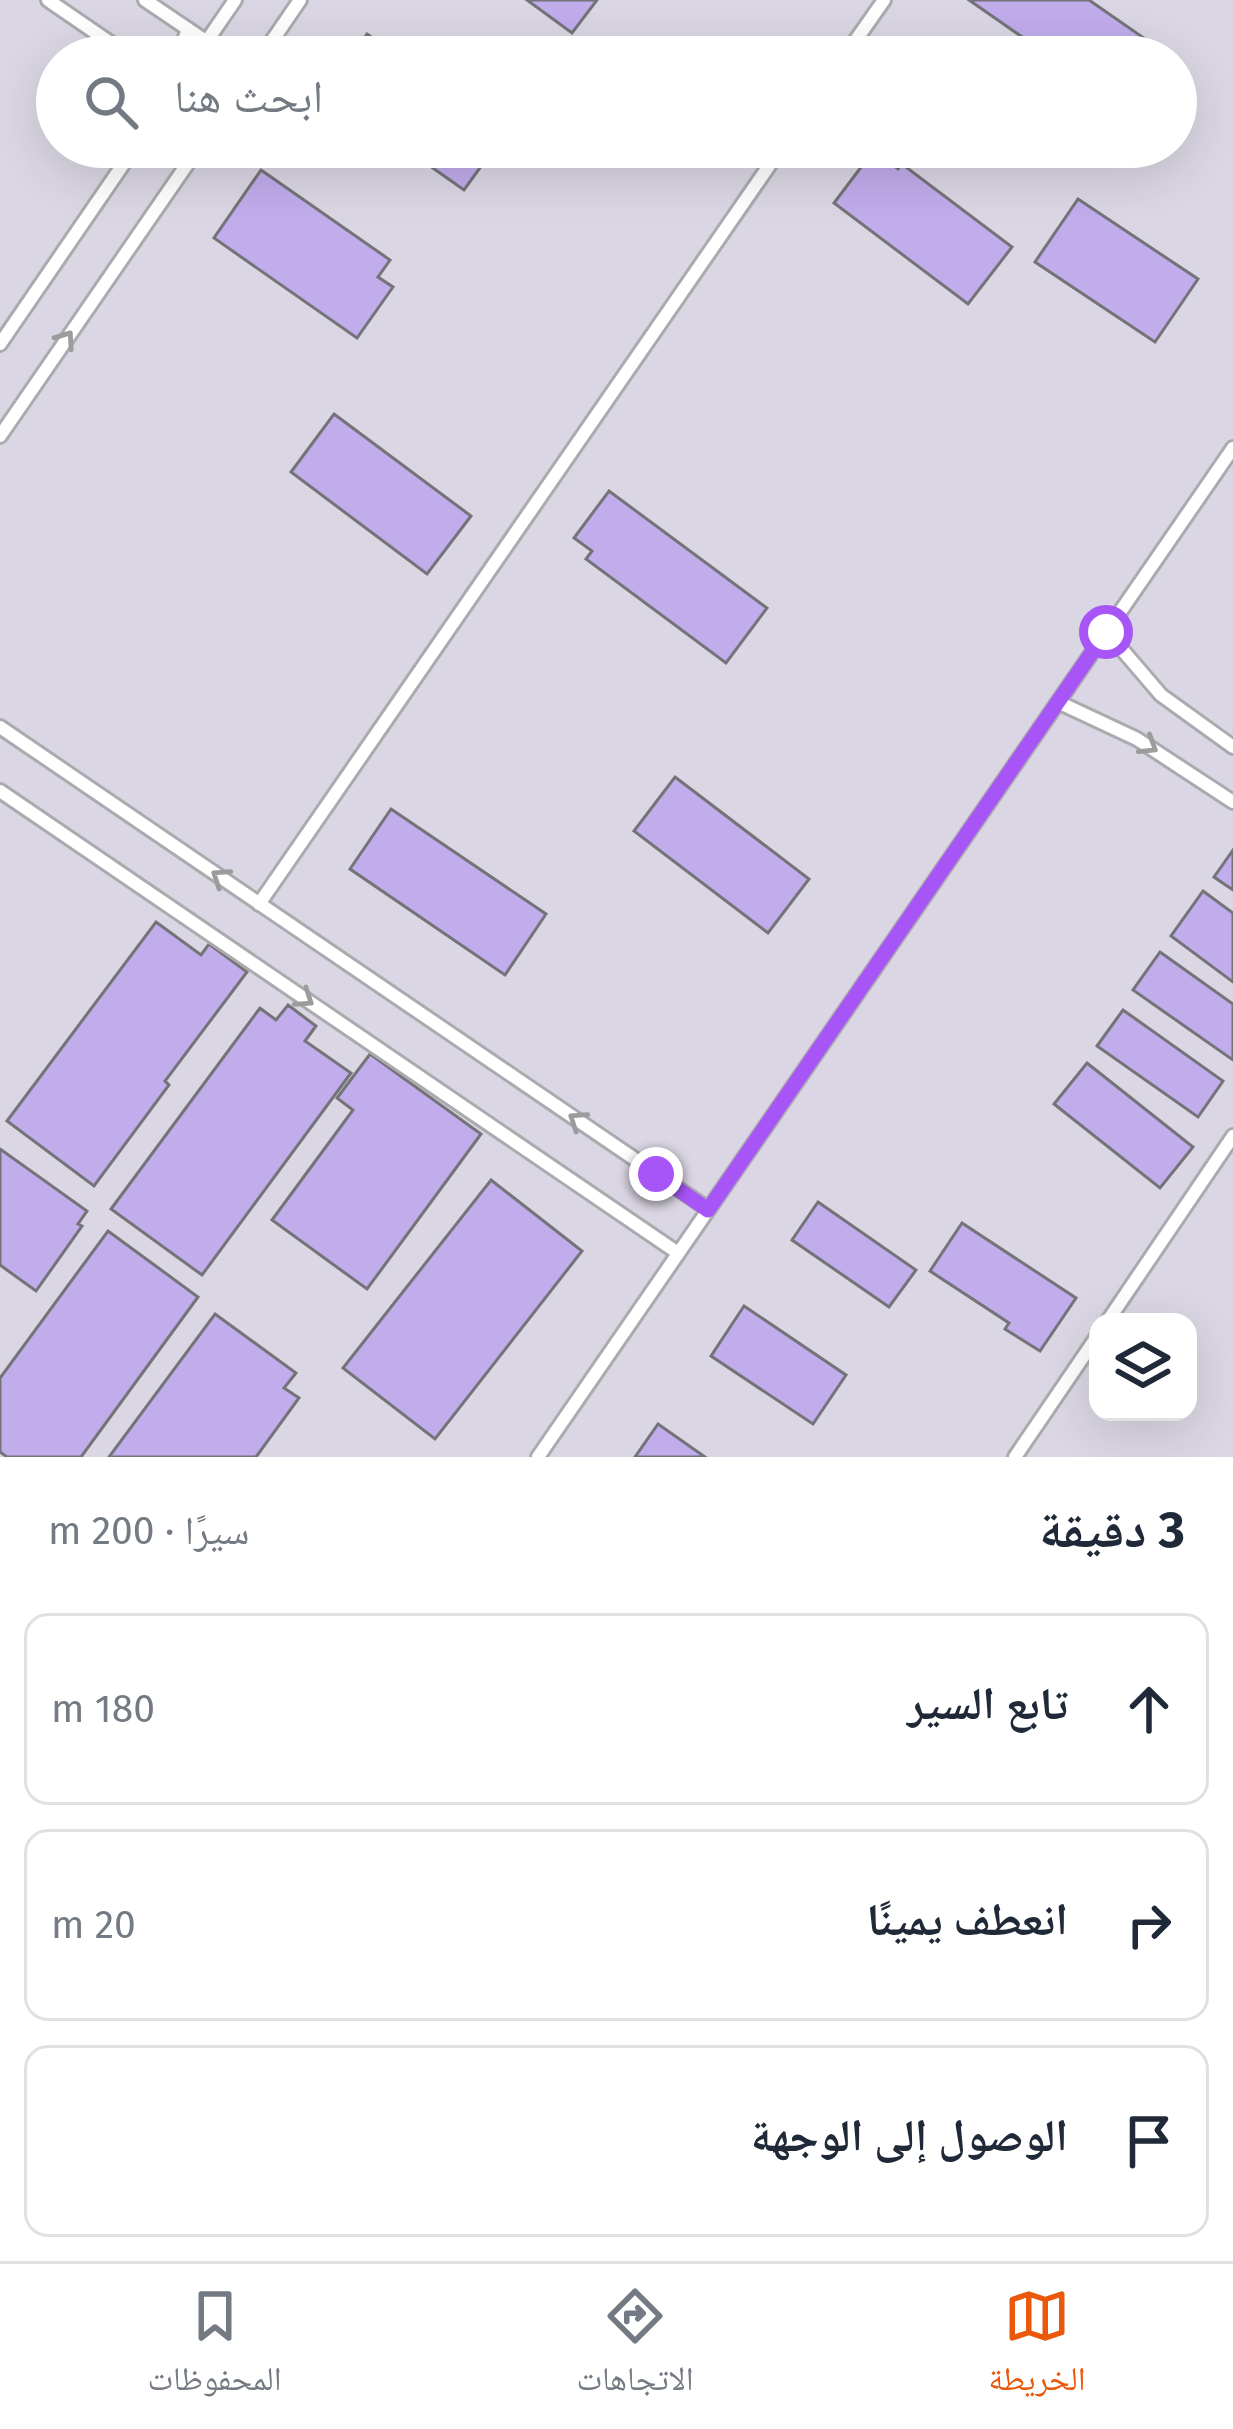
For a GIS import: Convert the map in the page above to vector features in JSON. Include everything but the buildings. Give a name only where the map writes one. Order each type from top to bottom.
[{"type":"lane","points":[[48,0],[100,36]]},
{"type":"lane","points":[[145,0],[198,36]]},
{"type":"lane","points":[[211,36],[235,0]]},
{"type":"lane","points":[[275,36],[300,0]]},
{"type":"lane","points":[[859,36],[884,0]]},
{"type":"lane","points":[[186,36],[188,29]]},
{"type":"lane","points":[[0,344],[121,168]]},
{"type":"lane","points":[[0,436],[185,168]]},
{"type":"lane","points":[[259,904],[767,168]]},
{"type":"lane","points":[[538,1457],[1233,448]]},
{"type":"lane","points":[[1106,632],[1161,695],[1233,747]]},
{"type":"lane","points":[[1058,702],[1138,739],[1233,802]]},
{"type":"lane","points":[[0,727],[708,1210]]},
{"type":"lane","points":[[0,791],[679,1253]]},
{"type":"lane","points":[[1113,1313],[1233,1136]]},
{"type":"lane","points":[[1016,1457],[1089,1348]]},
{"type":"shaded area","points":[[0,0],[1233,0],[1233,1457],[0,1457]]},
{"type":"route","points":[[656,1174],[708,1210],[1106,632]]}]
